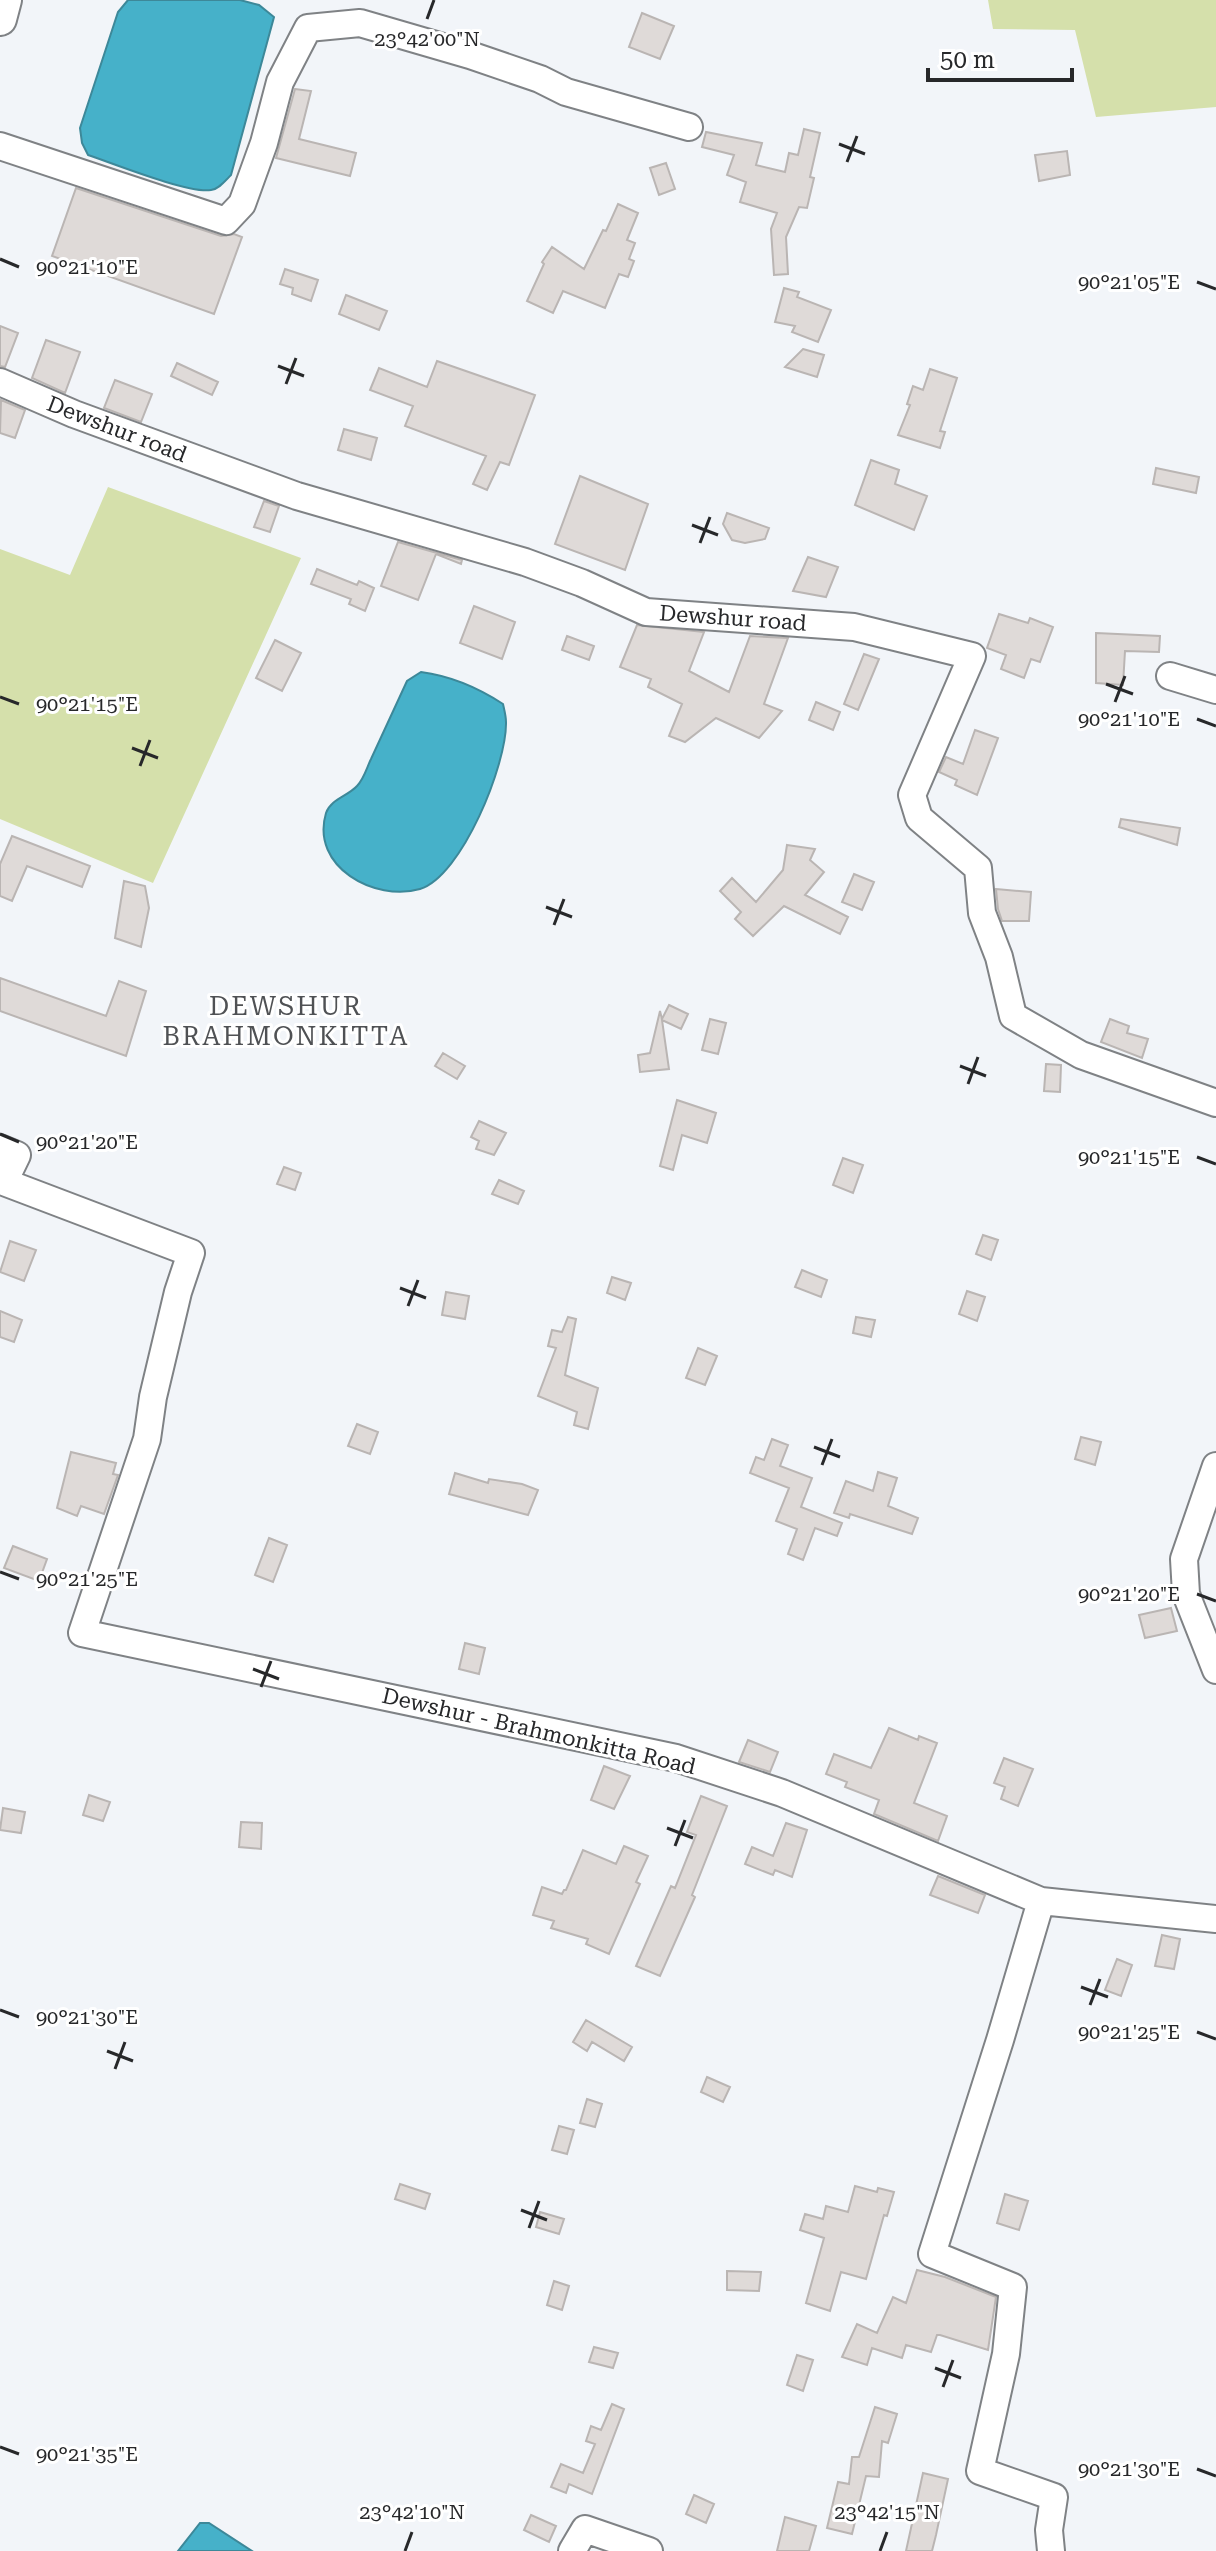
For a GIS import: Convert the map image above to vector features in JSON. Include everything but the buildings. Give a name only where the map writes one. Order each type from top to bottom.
[{"type":"main road","points":[[0,19],[5,0]]},
{"type":"street","points":[[0,146],[226,221],[242,204],[264,143],[280,82],[308,28],[360,23],[484,60],[540,79],[566,92],[689,127]]},
{"type":"street","name":"Dewshur road","points":[[0,382],[74,414],[297,496],[525,562],[646,612],[854,627],[972,656],[912,795],[919,818],[978,868],[982,913],[999,957],[1013,1016],[1081,1055],[1216,1103]]},
{"type":"street","points":[[1170,676],[1216,690]]},
{"type":"street","name":"Dewshur - Brahmonkitta Road","points":[[0,1148],[17,1155],[4,1182],[191,1253],[178,1292],[153,1397],[147,1439],[82,1633],[676,1758],[782,1793],[1041,1901],[1216,1919]]},
{"type":"street","points":[[1216,1466],[1184,1559],[1186,1594],[1216,1670]]},
{"type":"street","points":[[1041,1901],[932,2254],[1013,2287],[1006,2354],[980,2471],[1054,2497],[1049,2530],[1051,2551]]},
{"type":"street","points":[[572,2551],[585,2529],[649,2551]]},
{"type":"green space","points":[[988,0],[1216,0],[1216,107],[1096,117],[1075,30],[993,29]]},
{"type":"green space","points":[[108,487],[301,558],[153,883],[0,819],[0,549],[70,575]]},
{"type":"water","points":[[128,0],[240,0],[259,5],[274,17],[231,175],[217,188],[200,190],[150,177],[88,155],[82,143],[80,128],[118,12]]},
{"type":"water","points":[[421,672],[464,683],[503,704],[506,722],[504,741],[499,764],[479,816],[451,863],[436,880],[420,889],[402,892],[384,890],[366,885],[337,864],[328,849],[324,832],[326,813],[332,804],[359,783],[407,681]]},
{"type":"water","points":[[200,2523],[209,2523],[252,2551],[178,2551]]},
{"type":"district","name":"DEWSHUR BRAHMONKITTA","points":[[286,1021]]}]
